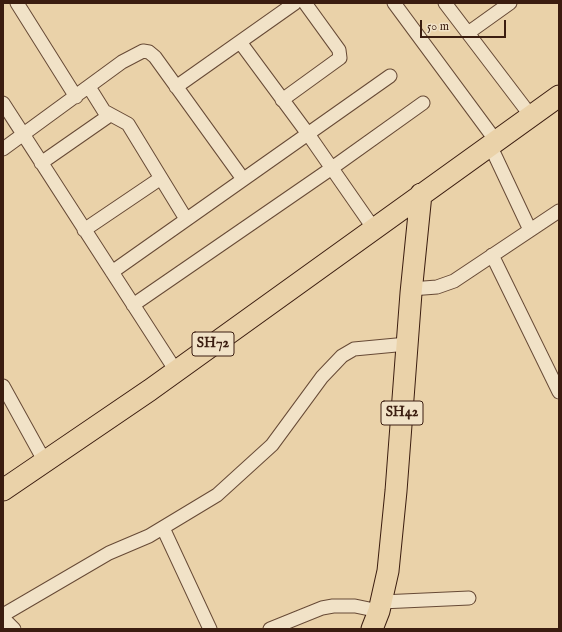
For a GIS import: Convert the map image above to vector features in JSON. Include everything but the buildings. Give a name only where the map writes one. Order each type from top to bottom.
[{"type":"main road","points":[[421,194],[559,96]]},
{"type":"main road","name":"SH72","points":[[3,490],[176,371],[421,194]]},
{"type":"main road","name":"SH42","points":[[377,614],[388,571],[421,194]]},
{"type":"street","points":[[17,3],[76,97]]},
{"type":"street","points":[[176,86],[296,3]]},
{"type":"street","points":[[282,100],[340,58],[339,50],[305,3]]},
{"type":"street","points":[[394,3],[493,143],[530,230]]},
{"type":"street","points":[[445,3],[531,116]]},
{"type":"street","points":[[468,33],[510,3]]},
{"type":"street","points":[[240,42],[308,134],[374,229]]},
{"type":"street","points":[[3,149],[89,88],[122,62],[143,51],[149,52],[155,57],[243,179]]},
{"type":"street","points":[[112,272],[390,76]]},
{"type":"street","points":[[89,88],[104,111],[128,124],[186,219]]},
{"type":"street","points":[[3,103],[176,371]]},
{"type":"street","points":[[133,305],[332,168],[423,103]]},
{"type":"street","points":[[41,163],[110,115]]},
{"type":"street","points":[[84,230],[161,178]]},
{"type":"street","points":[[412,289],[445,285],[559,211]]},
{"type":"street","points":[[492,255],[559,392]]},
{"type":"street","points":[[3,615],[109,553],[136,542],[163,528],[217,495],[272,445],[322,377],[342,356],[354,349],[407,344]]},
{"type":"street","points":[[3,386],[45,462]]},
{"type":"street","points":[[163,528],[210,629]]},
{"type":"street","points":[[270,629],[322,608],[333,606],[355,606],[377,614],[469,598]]},
{"type":"street","points":[[3,618],[14,629]]}]
